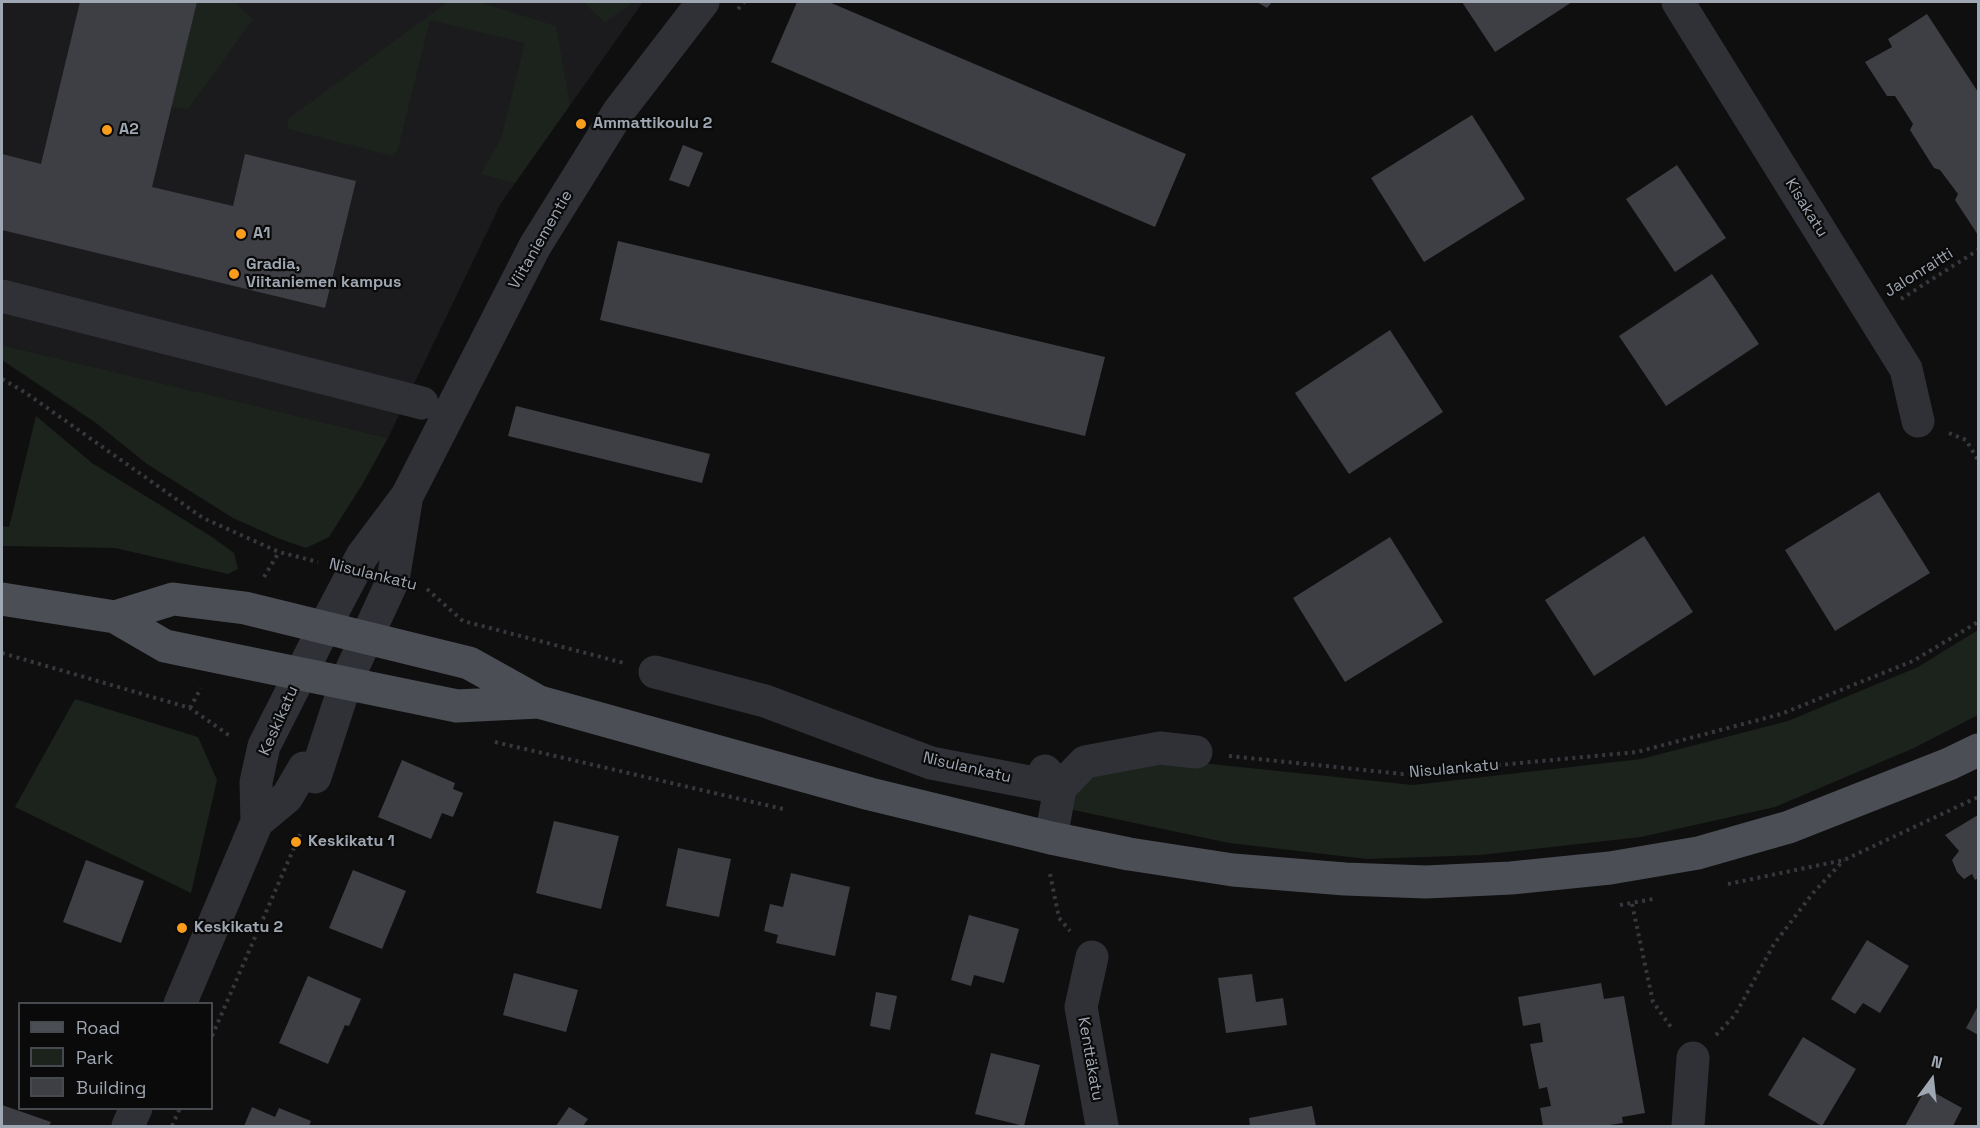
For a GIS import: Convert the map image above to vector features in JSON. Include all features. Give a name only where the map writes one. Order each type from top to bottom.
[{"type":"main road","points":[[2,599],[115,617],[165,646],[457,706],[539,702]]},
{"type":"main road","points":[[115,617],[173,599],[245,608],[469,663],[539,702],[870,794],[1051,838],[1129,854],[1245,871],[1346,879],[1415,882],[1511,878],[1610,868],[1698,853],[1789,827],[1909,781],[1978,750]]},
{"type":"street","name":"Viitaniementie","points":[[325,626],[362,556],[406,496],[535,246],[619,111],[703,2]]},
{"type":"street","name":"Kisakatu","points":[[1678,2],[1906,369],[1918,421]]},
{"type":"street","points":[[2,296],[422,404]]},
{"type":"street","name":"Viitaniementie","points":[[346,682],[369,637],[393,580],[406,496]]},
{"type":"street","name":"Keskikatu","points":[[181,1002],[257,822],[256,782],[264,746],[325,626]]},
{"type":"street","name":"Nisulankatu","points":[[655,672],[765,700],[931,763],[1051,778]]},
{"type":"street","name":"Keskikatu","points":[[257,822],[288,796],[304,768],[315,777],[346,682]]},
{"type":"street","points":[[1051,838],[1051,778],[1085,762],[1160,748],[1196,752]]},
{"type":"street","name":"Kenttäkatu","points":[[1092,957],[1081,1006],[1102,1126]]},
{"type":"street","points":[[1688,1126],[1694,1058]]},
{"type":"street","points":[[128,1126],[135,1110]]},
{"type":"path","points":[[737,10],[744,2]]},
{"type":"path","name":"Jalonraitti","points":[[1873,317],[1978,250]]},
{"type":"path","name":"Nisulankatu","points":[[2,379],[26,393],[203,518],[279,552],[355,570]]},
{"type":"path","name":"Nisulankatu","points":[[393,580],[429,589],[463,621],[655,672]]},
{"type":"path","points":[[428,580],[429,589]]},
{"type":"path","name":"Nisulankatu","points":[[1196,752],[1403,774],[1636,752],[1781,714],[1913,661],[1978,622]]},
{"type":"path","points":[[213,1034],[301,833]]},
{"type":"path","points":[[1051,838],[1049,872],[1059,918],[1092,957]]},
{"type":"path","points":[[1632,904],[1653,1002],[1694,1058],[1734,1015],[1774,944],[1813,893],[1844,860]]},
{"type":"path","points":[[172,1126],[179,1110]]},
{"type":"shaded area","name":"Gradia, Viitaniemen kampus","points":[[2,2],[643,2],[501,203],[388,438],[2,345]]},
{"type":"green space","points":[[197,2],[234,2],[253,19],[188,109],[171,107]]},
{"type":"green space","points":[[448,2],[479,2],[556,26],[570,105],[515,183],[481,174],[501,139],[525,43],[430,20],[398,149],[393,156],[288,129],[288,119]]},
{"type":"green space","points":[[583,2],[634,2],[605,22]]},
{"type":"green space","points":[[2,345],[388,438],[329,537],[306,548],[233,518],[147,464],[96,423],[2,360]]},
{"type":"green space","points":[[36,416],[92,463],[234,553],[238,569],[228,574],[115,548],[2,546],[2,526],[9,527]]},
{"type":"green space","points":[[1978,630],[1978,715],[1914,748],[1775,807],[1641,837],[1480,855],[1367,859],[1229,843],[1064,808],[1090,769],[1163,759],[1413,785],[1641,759],[1788,721],[1918,667]]},
{"type":"green space","points":[[75,699],[198,737],[217,780],[191,893],[15,807]]},
{"type":"building","points":[[80,2],[197,2],[152,187],[233,206],[245,154],[356,181],[325,308],[2,230],[2,154],[41,164]]},
{"type":"building","points":[[797,2],[829,2],[1186,154],[1155,227],[771,62]]},
{"type":"building","points":[[1257,2],[1272,2],[1267,8]]},
{"type":"building","points":[[1462,2],[1572,2],[1495,52]]},
{"type":"building","points":[[1927,14],[1978,92],[1978,235],[1955,200],[1958,194],[1940,170],[1934,168],[1910,130],[1913,124],[1895,96],[1887,96],[1865,62],[1892,47],[1888,39]]},
{"type":"building","points":[[1472,115],[1525,199],[1424,262],[1371,178]]},
{"type":"building","points":[[683,145],[703,153],[689,187],[669,180]]},
{"type":"building","points":[[1677,165],[1726,238],[1675,272],[1626,199]]},
{"type":"building","points":[[618,241],[1105,357],[1085,436],[600,320]]},
{"type":"building","points":[[1712,274],[1759,344],[1666,406],[1619,336]]},
{"type":"building","points":[[1390,330],[1443,412],[1349,474],[1295,393]]},
{"type":"building","points":[[516,406],[710,454],[702,483],[508,436]]},
{"type":"building","points":[[1879,492],[1930,573],[1835,631],[1785,550]]},
{"type":"building","points":[[1644,536],[1693,612],[1594,676],[1545,600]]},
{"type":"building","points":[[1390,537],[1443,622],[1345,682],[1293,598]]},
{"type":"building","points":[[402,760],[455,783],[453,789],[463,793],[453,817],[442,813],[431,839],[378,817]]},
{"type":"building","points":[[1978,815],[1978,878],[1975,880],[1972,874],[1964,879],[1957,872],[1952,860],[1959,851],[1945,835]]},
{"type":"building","points":[[554,821],[619,836],[601,909],[536,893]]},
{"type":"building","points":[[678,848],[731,859],[719,917],[666,906]]},
{"type":"building","points":[[86,860],[144,881],[121,943],[63,922]]},
{"type":"building","points":[[353,870],[406,891],[382,949],[329,928]]},
{"type":"building","points":[[791,873],[850,887],[835,956],[776,943],[778,935],[764,931],[770,904],[783,907]]},
{"type":"building","points":[[969,915],[1019,929],[1004,983],[974,975],[971,986],[951,980]]},
{"type":"building","points":[[1867,940],[1909,966],[1880,1013],[1863,1003],[1855,1014],[1831,999]]},
{"type":"building","points":[[514,973],[578,990],[566,1032],[503,1015]]},
{"type":"building","points":[[1252,974],[1256,1002],[1283,998],[1287,1025],[1226,1033],[1218,978]]},
{"type":"building","points":[[308,976],[361,999],[349,1026],[345,1025],[328,1064],[279,1043]]},
{"type":"building","points":[[1601,983],[1604,999],[1624,996],[1645,1113],[1622,1117],[1623,1123],[1603,1126],[1543,1126],[1540,1108],[1551,1106],[1547,1087],[1539,1089],[1530,1044],[1543,1042],[1540,1023],[1523,1026],[1518,997]]},
{"type":"building","points":[[876,992],[897,996],[890,1030],[870,1026]]},
{"type":"building","points":[[1978,1006],[1978,1035],[1966,1028]]},
{"type":"building","points":[[1803,1037],[1856,1069],[1822,1126],[1768,1095]]},
{"type":"building","points":[[991,1053],[1040,1065],[1024,1126],[975,1114]]},
{"type":"building","points":[[1926,1088],[1962,1108],[1953,1126],[1905,1126]]},
{"type":"building","points":[[2,1105],[51,1122],[49,1126],[2,1126]]},
{"type":"building","points":[[1312,1106],[1316,1126],[1250,1126],[1249,1118]]},
{"type":"building","points":[[252,1107],[275,1117],[279,1108],[311,1121],[309,1126],[244,1126]]},
{"type":"building","points":[[569,1107],[588,1119],[583,1126],[556,1126]]},
{"type":"place","name":"Ammattikoulu 2","points":[[581,124]]},
{"type":"place","name":"A2","points":[[107,130]]},
{"type":"place","name":"A1","points":[[241,234]]},
{"type":"place","name":"Gradia, Viitaniemen kampus","points":[[234,274]]},
{"type":"place","name":"Keskikatu 1","points":[[296,842]]},
{"type":"place","name":"Keskikatu 2","points":[[182,928]]}]
